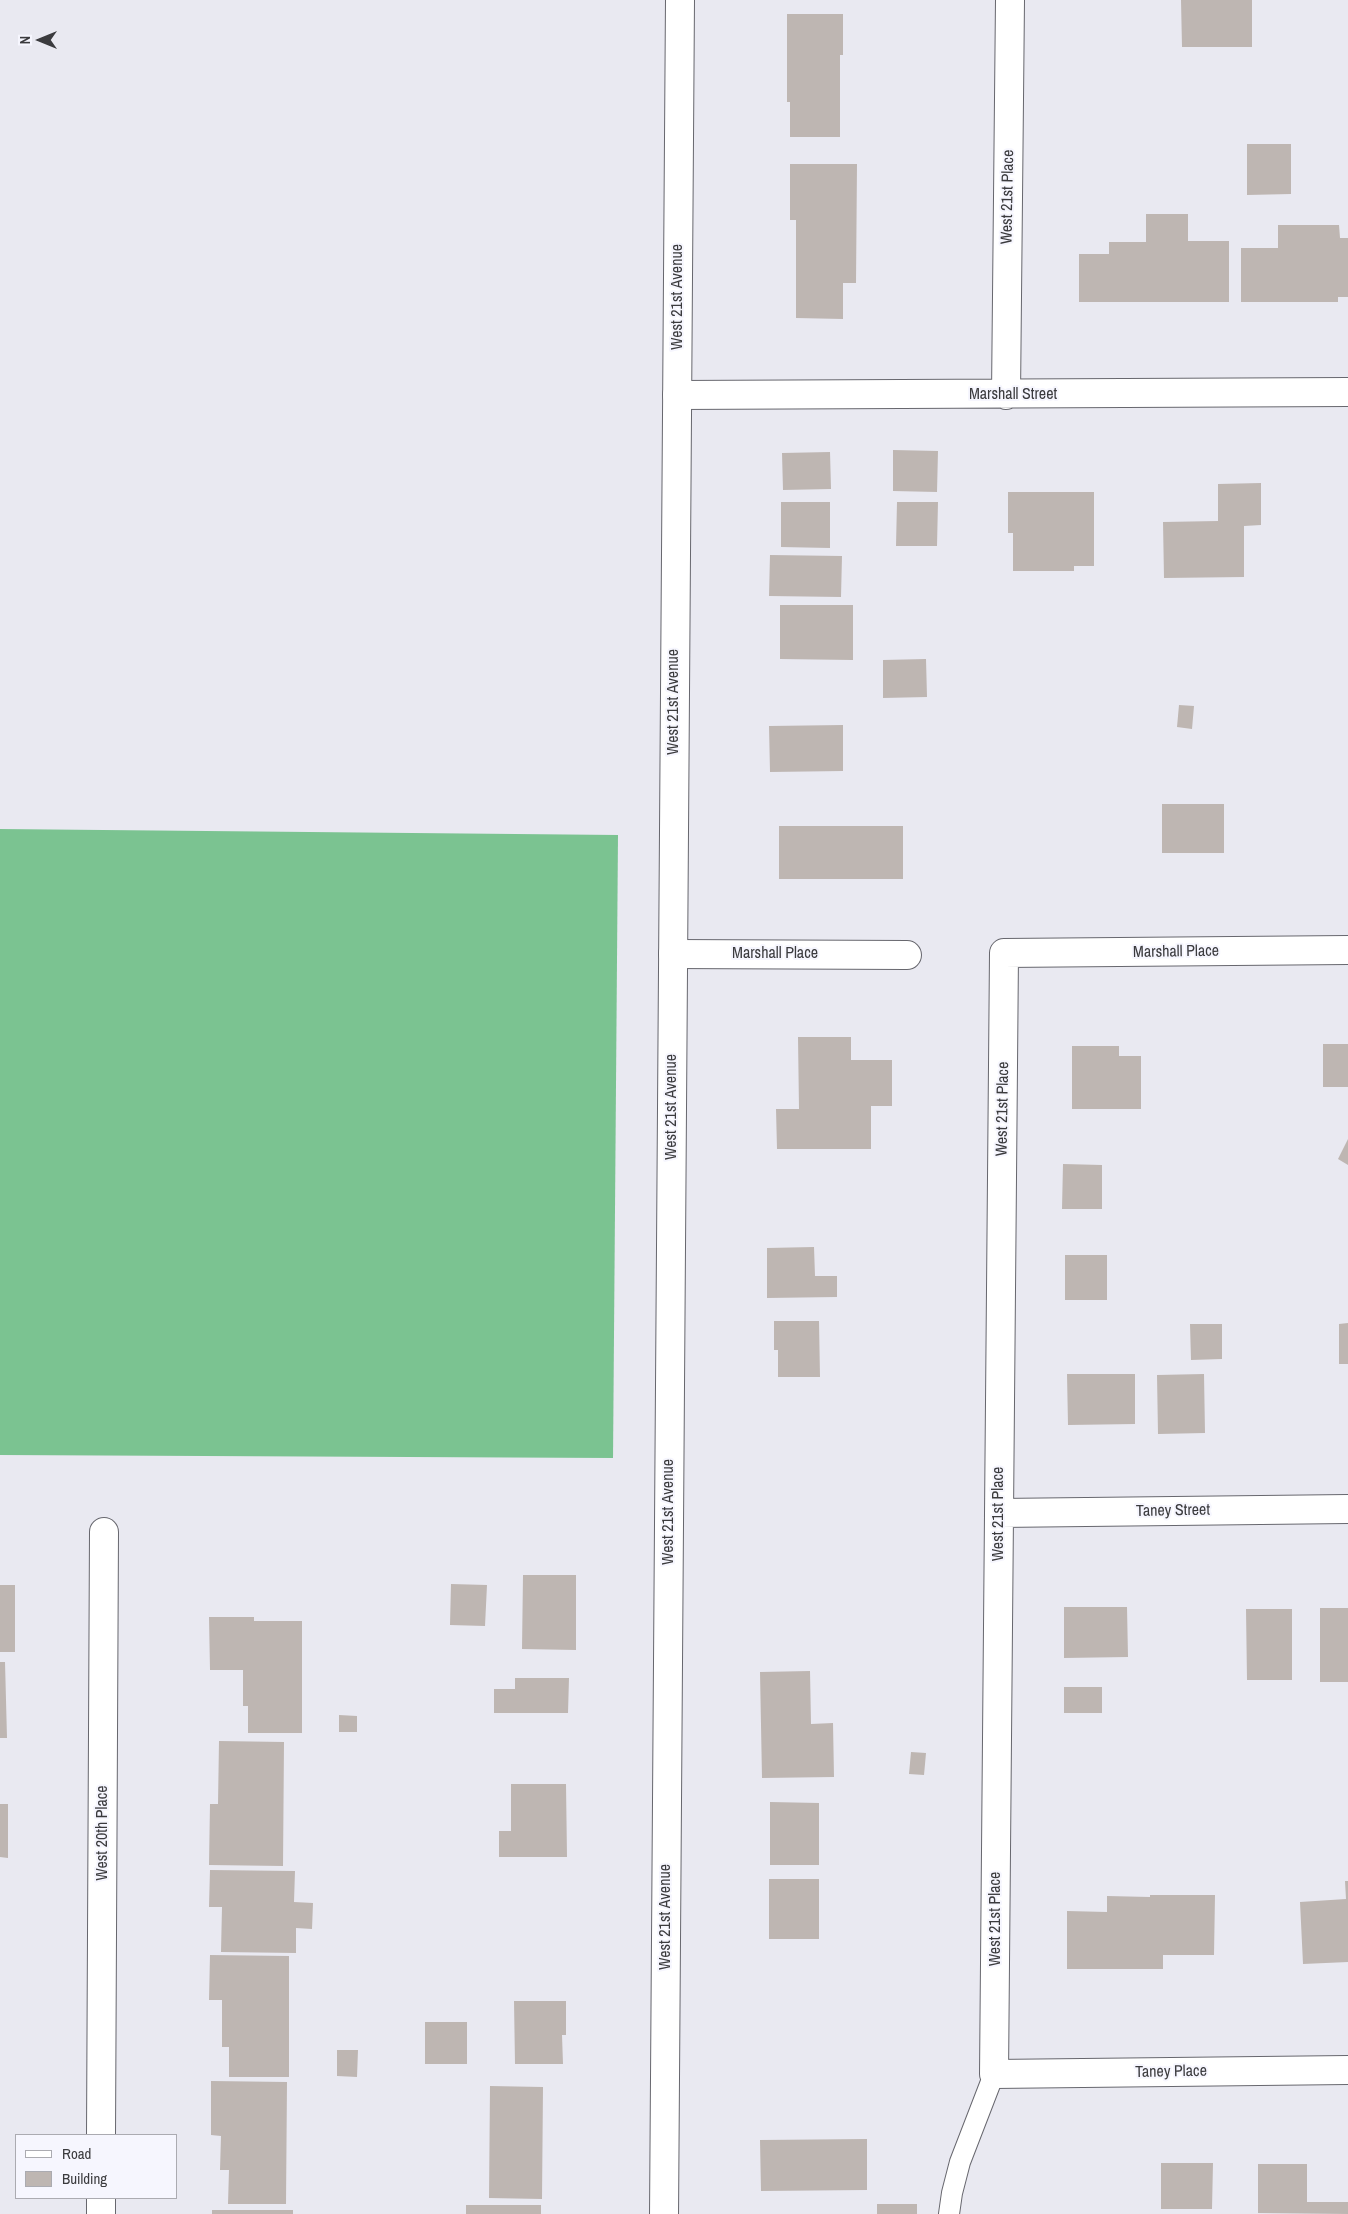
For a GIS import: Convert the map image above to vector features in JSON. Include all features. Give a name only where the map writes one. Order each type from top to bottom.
[{"type":"street","name":"West 21st Avenue","points":[[664,2214],[680,0]]},
{"type":"street","name":"West 21st Place","points":[[1006,395],[1010,0]]},
{"type":"street","name":"Marshall Street","points":[[677,395],[1348,392]]},
{"type":"street","name":"Marshall Place","points":[[1004,954],[1348,950]]},
{"type":"street","name":"Marshall Place","points":[[673,954],[907,955]]},
{"type":"street","name":"West 21st Place","points":[[994,2074],[1004,954]]},
{"type":"street","name":"Taney Street","points":[[999,1514],[1348,1509]]},
{"type":"street","name":"West 20th Place","points":[[101,2134],[104,1532]]},
{"type":"street","name":"Taney Place","points":[[994,2074],[1348,2070]]},
{"type":"street","points":[[101,2199],[101,2214]]},
{"type":"lane","points":[[950,2214],[952,2193],[960,2162],[994,2074]]},
{"type":"green space","points":[[0,829],[618,835],[613,1458],[0,1455]]},
{"type":"building","points":[[1181,0],[1252,0],[1252,47],[1182,47]]},
{"type":"building","points":[[787,14],[843,14],[843,55],[840,55],[840,137],[790,137],[790,102],[787,102]]},
{"type":"building","points":[[1247,144],[1291,144],[1291,194],[1247,195]]},
{"type":"building","points":[[790,164],[857,164],[856,283],[843,283],[843,319],[796,318],[796,220],[790,220]]},
{"type":"building","points":[[1146,214],[1188,214],[1188,241],[1229,241],[1229,302],[1079,302],[1079,254],[1109,254],[1109,242],[1146,242]]},
{"type":"building","points":[[1278,225],[1339,225],[1340,238],[1348,238],[1348,297],[1338,297],[1338,302],[1241,302],[1241,248],[1278,248]]},
{"type":"building","points":[[893,450],[938,451],[937,492],[893,491]]},
{"type":"building","points":[[830,452],[831,489],[783,490],[782,453]]},
{"type":"building","points":[[1261,483],[1261,525],[1244,526],[1244,577],[1164,578],[1163,522],[1218,521],[1218,484]]},
{"type":"building","points":[[1008,492],[1094,492],[1094,566],[1074,566],[1074,571],[1013,571],[1013,533],[1008,533]]},
{"type":"building","points":[[781,502],[830,502],[830,548],[781,547]]},
{"type":"building","points":[[897,502],[938,502],[937,546],[896,546]]},
{"type":"building","points":[[770,555],[842,556],[841,597],[769,596]]},
{"type":"building","points":[[780,605],[853,605],[853,660],[780,659]]},
{"type":"building","points":[[926,659],[927,697],[883,698],[883,660]]},
{"type":"building","points":[[1179,705],[1194,706],[1192,729],[1177,727]]},
{"type":"building","points":[[843,725],[843,771],[770,772],[769,726]]},
{"type":"building","points":[[1162,804],[1224,804],[1224,853],[1162,853]]},
{"type":"building","points":[[779,826],[903,826],[903,879],[779,879]]},
{"type":"building","points":[[798,1037],[851,1037],[851,1060],[892,1060],[892,1106],[871,1106],[871,1149],[777,1149],[776,1109],[799,1109]]},
{"type":"building","points":[[1323,1044],[1348,1044],[1348,1087],[1323,1087]]},
{"type":"building","points":[[1072,1046],[1119,1046],[1119,1056],[1141,1056],[1141,1109],[1072,1109]]},
{"type":"building","points":[[1348,1139],[1348,1165],[1338,1159]]},
{"type":"building","points":[[1063,1164],[1102,1165],[1102,1209],[1062,1209]]},
{"type":"building","points":[[814,1247],[815,1276],[837,1276],[837,1297],[767,1298],[767,1248]]},
{"type":"building","points":[[1065,1255],[1107,1255],[1107,1300],[1065,1300]]},
{"type":"building","points":[[774,1321],[819,1321],[820,1377],[778,1377],[778,1350],[774,1350]]},
{"type":"building","points":[[1348,1323],[1348,1364],[1339,1364],[1339,1324]]},
{"type":"building","points":[[1190,1324],[1222,1324],[1222,1359],[1191,1360]]},
{"type":"building","points":[[1067,1374],[1135,1374],[1135,1424],[1068,1425]]},
{"type":"building","points":[[1204,1374],[1205,1433],[1158,1434],[1157,1375]]},
{"type":"building","points":[[523,1575],[576,1575],[576,1650],[522,1649]]},
{"type":"building","points":[[451,1584],[487,1585],[485,1626],[450,1625]]},
{"type":"building","points":[[0,1585],[15,1585],[15,1652],[0,1652]]},
{"type":"building","points":[[1064,1607],[1127,1607],[1128,1657],[1064,1658]]},
{"type":"building","points":[[1320,1608],[1348,1608],[1348,1682],[1320,1682]]},
{"type":"building","points":[[1246,1609],[1292,1609],[1292,1680],[1247,1680]]},
{"type":"building","points":[[209,1617],[254,1617],[254,1621],[302,1621],[302,1733],[248,1733],[248,1706],[243,1706],[243,1670],[210,1670]]},
{"type":"building","points":[[0,1662],[5,1662],[7,1738],[0,1738]]},
{"type":"building","points":[[810,1671],[811,1724],[833,1723],[834,1777],[762,1778],[760,1672]]},
{"type":"building","points":[[515,1678],[569,1678],[568,1713],[494,1713],[494,1689],[515,1689]]},
{"type":"building","points":[[1064,1687],[1102,1687],[1102,1713],[1064,1713]]},
{"type":"building","points":[[339,1715],[357,1716],[357,1732],[339,1732]]},
{"type":"building","points":[[219,1741],[284,1742],[283,1866],[209,1865],[210,1804],[218,1804]]},
{"type":"building","points":[[911,1752],[926,1753],[924,1775],[909,1774]]},
{"type":"building","points":[[511,1784],[566,1784],[567,1857],[499,1857],[499,1831],[511,1831]]},
{"type":"building","points":[[770,1802],[819,1803],[819,1865],[770,1865]]},
{"type":"building","points":[[0,1804],[8,1804],[8,1858],[0,1857]]},
{"type":"building","points":[[210,1870],[295,1871],[294,1902],[313,1903],[312,1929],[296,1928],[296,1953],[221,1952],[222,1907],[209,1907]]},
{"type":"building","points":[[769,1879],[819,1879],[819,1939],[769,1939]]},
{"type":"building","points":[[1345,1881],[1348,1881],[1348,1962],[1303,1964],[1300,1902],[1346,1899]]},
{"type":"building","points":[[1150,1895],[1215,1895],[1214,1955],[1163,1955],[1163,1969],[1067,1969],[1067,1911],[1107,1912],[1107,1896],[1150,1897]]},
{"type":"building","points":[[210,1955],[289,1956],[289,2077],[229,2077],[229,2047],[222,2047],[222,2000],[209,2000]]},
{"type":"building","points":[[514,2001],[566,2001],[566,2035],[562,2035],[563,2064],[515,2064]]},
{"type":"building","points":[[425,2022],[467,2022],[467,2064],[425,2064]]},
{"type":"building","points":[[337,2050],[358,2050],[357,2077],[337,2076]]},
{"type":"building","points":[[211,2081],[287,2082],[286,2204],[228,2204],[229,2170],[220,2170],[221,2136],[211,2135]]},
{"type":"building","points":[[490,2086],[543,2087],[542,2199],[489,2198]]},
{"type":"building","points":[[867,2139],[867,2190],[761,2191],[760,2140]]},
{"type":"building","points":[[1161,2163],[1213,2163],[1212,2209],[1161,2209]]},
{"type":"building","points":[[1258,2164],[1307,2164],[1307,2202],[1348,2202],[1348,2214],[1258,2213]]},
{"type":"building","points":[[877,2204],[917,2204],[917,2214],[877,2214]]},
{"type":"building","points":[[466,2205],[541,2205],[541,2214],[466,2214]]},
{"type":"building","points":[[212,2210],[293,2210],[293,2214],[212,2214]]}]
